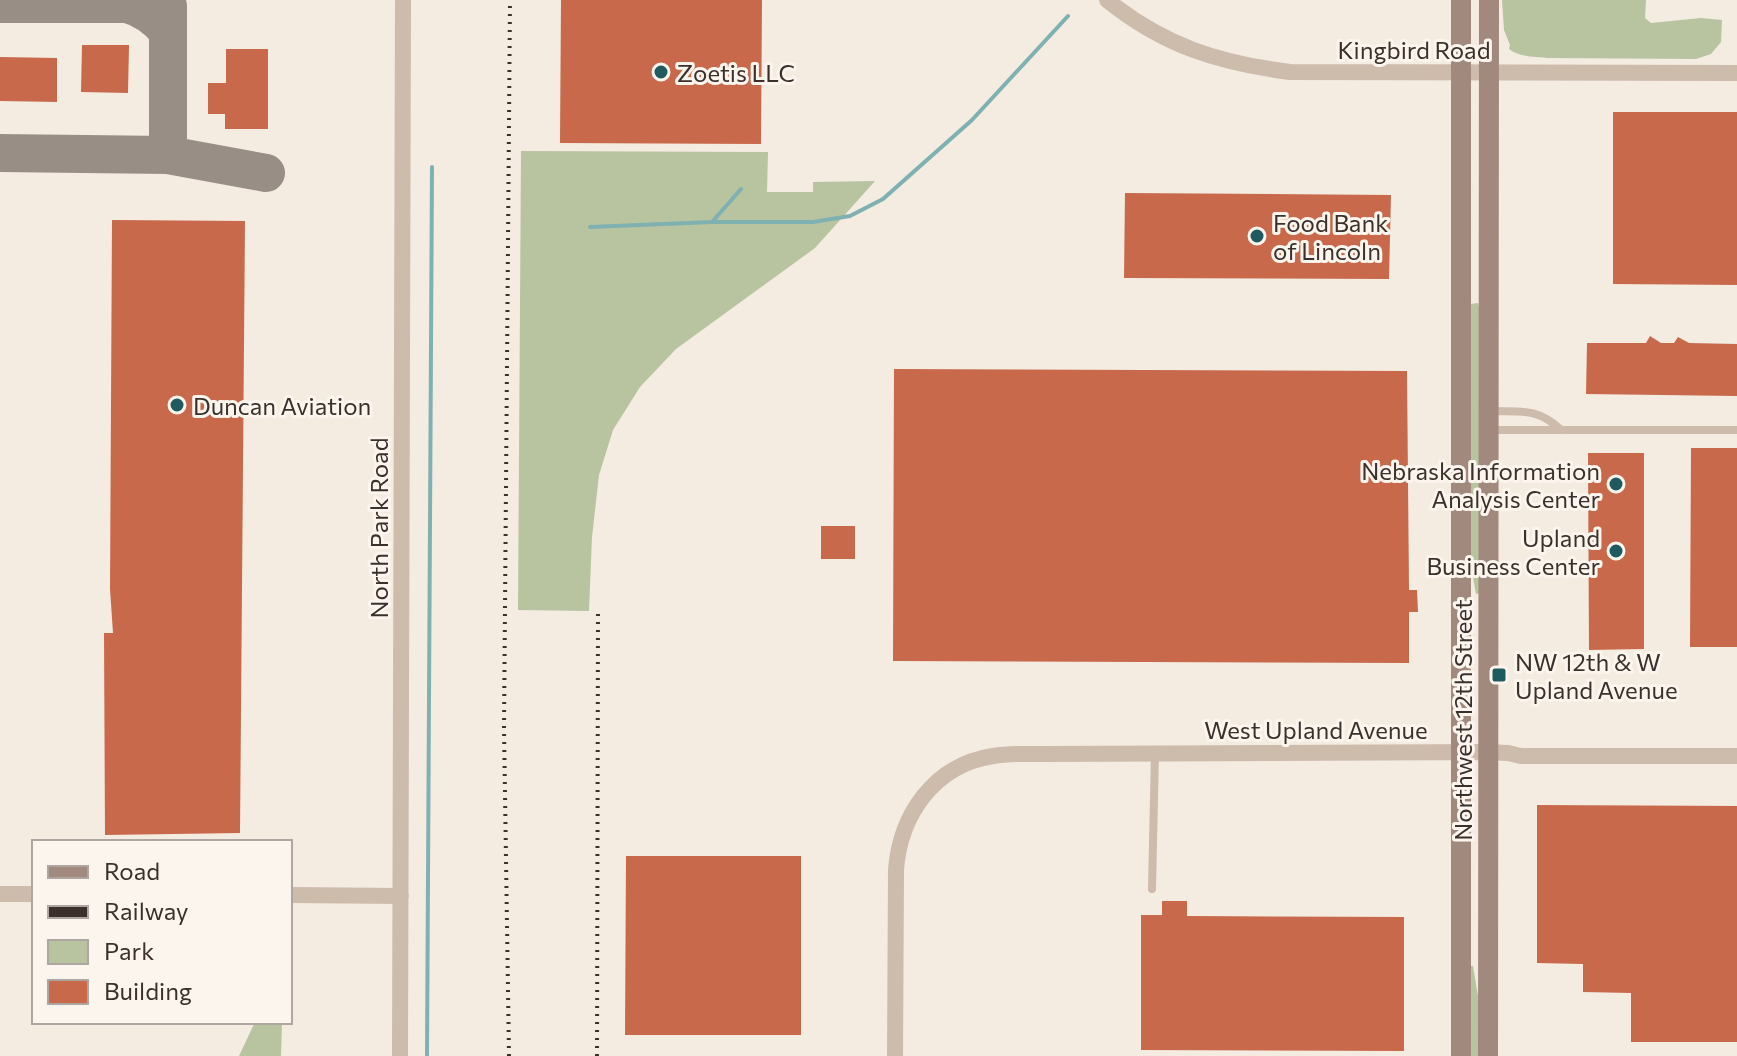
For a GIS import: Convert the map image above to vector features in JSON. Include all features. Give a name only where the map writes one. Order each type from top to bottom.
[{"type":"main road","name":"Northwest 12th Street","points":[[1461,0],[1461,1056]]},
{"type":"main road","name":"Northwest 12th Street","points":[[1488,1056],[1489,0]]},
{"type":"street","name":"North Park Road","points":[[400,1056],[403,0]]},
{"type":"street","name":"Kingbird Road","points":[[1107,0],[1137,23],[1196,52],[1237,64],[1290,72],[1737,73]]},
{"type":"street","name":"West Upland Avenue","points":[[895,1056],[896,870],[902,834],[916,805],[931,788],[947,774],[973,761],[1006,754],[1155,753],[1488,752],[1521,756],[1737,756]]},
{"type":"street","points":[[0,894],[32,894]]},
{"type":"street","points":[[292,895],[401,896]]},
{"type":"lane","points":[[1489,421],[1528,411],[1550,420],[1561,430]]},
{"type":"lane","points":[[1489,421],[1561,430],[1737,430]]},
{"type":"lane","points":[[1152,889],[1155,753]]},
{"type":"green space","points":[[1502,0],[1646,0],[1645,18],[1651,23],[1701,18],[1722,20],[1721,42],[1711,54],[1696,59],[1547,58],[1523,55],[1509,49]]},
{"type":"green space","points":[[521,151],[768,152],[767,192],[813,192],[813,182],[875,181],[815,248],[676,349],[640,387],[613,430],[599,475],[592,537],[589,611],[518,610]]},
{"type":"green space","points":[[1478,303],[1481,593],[1476,594],[1470,561],[1470,304]]},
{"type":"green space","points":[[1471,966],[1480,1008],[1481,1056],[1470,1056]]},
{"type":"green space","points":[[254,1024],[282,1024],[281,1056],[239,1056]]},
{"type":"building","name":"Zoetis LLC","points":[[561,0],[762,0],[761,144],[560,143]]},
{"type":"building","points":[[82,45],[129,45],[128,93],[81,92]]},
{"type":"building","points":[[226,49],[268,49],[268,129],[225,129],[225,114],[208,114],[208,83],[226,83]]},
{"type":"building","points":[[0,57],[57,58],[57,102],[0,101]]},
{"type":"building","points":[[1613,112],[1737,112],[1737,285],[1613,284]]},
{"type":"building","name":"Food Bank of Lincoln","points":[[1125,193],[1391,195],[1389,279],[1124,278]]},
{"type":"building","name":"Duncan Aviation","points":[[112,220],[245,221],[240,833],[105,835],[104,633],[113,633],[110,589]]},
{"type":"building","points":[[1650,336],[1661,343],[1674,343],[1678,337],[1689,343],[1737,344],[1737,396],[1586,394],[1587,343],[1646,343]]},
{"type":"building","points":[[894,369],[1407,371],[1409,590],[1417,590],[1418,612],[1409,612],[1409,663],[893,661]]},
{"type":"building","points":[[1691,448],[1737,448],[1737,647],[1690,647]]},
{"type":"building","name":"Upland Business Center","points":[[1588,453],[1644,453],[1644,649],[1589,650]]},
{"type":"building","points":[[821,526],[855,526],[855,559],[821,559]]},
{"type":"building","points":[[1537,805],[1737,806],[1737,1042],[1631,1042],[1631,993],[1583,992],[1583,964],[1537,963]]},
{"type":"building","points":[[626,856],[801,856],[801,1035],[625,1035]]},
{"type":"building","points":[[1162,901],[1187,901],[1187,916],[1404,917],[1404,1051],[1141,1050],[1141,915],[1162,915]]},
{"type":"waterway","points":[[590,227],[813,222],[850,216],[883,199],[972,120],[1068,16]]},
{"type":"waterway","points":[[427,1056],[432,167]]},
{"type":"waterway","points":[[712,222],[741,189]]},
{"type":"taxiway","points":[[0,4],[127,4],[150,15],[168,32]]},
{"type":"taxiway","points":[[168,6],[168,155]]},
{"type":"taxiway","points":[[0,153],[168,155],[266,173]]},
{"type":"railway","points":[[509,1056],[504,728],[510,0]]},
{"type":"railway","points":[[597,1056],[598,610]]},
{"type":"place","name":"Zoetis LLC","points":[[661,72]]},
{"type":"place","name":"Food Bank of Lincoln","points":[[1257,236]]},
{"type":"place","name":"Duncan Aviation","points":[[177,405]]},
{"type":"place","name":"Nebraska Information Analysis Center","points":[[1616,484]]},
{"type":"place","name":"Upland Business Center","points":[[1616,551]]},
{"type":"place","name":"NW 12th & W Upland Avenue","points":[[1499,675]]}]
